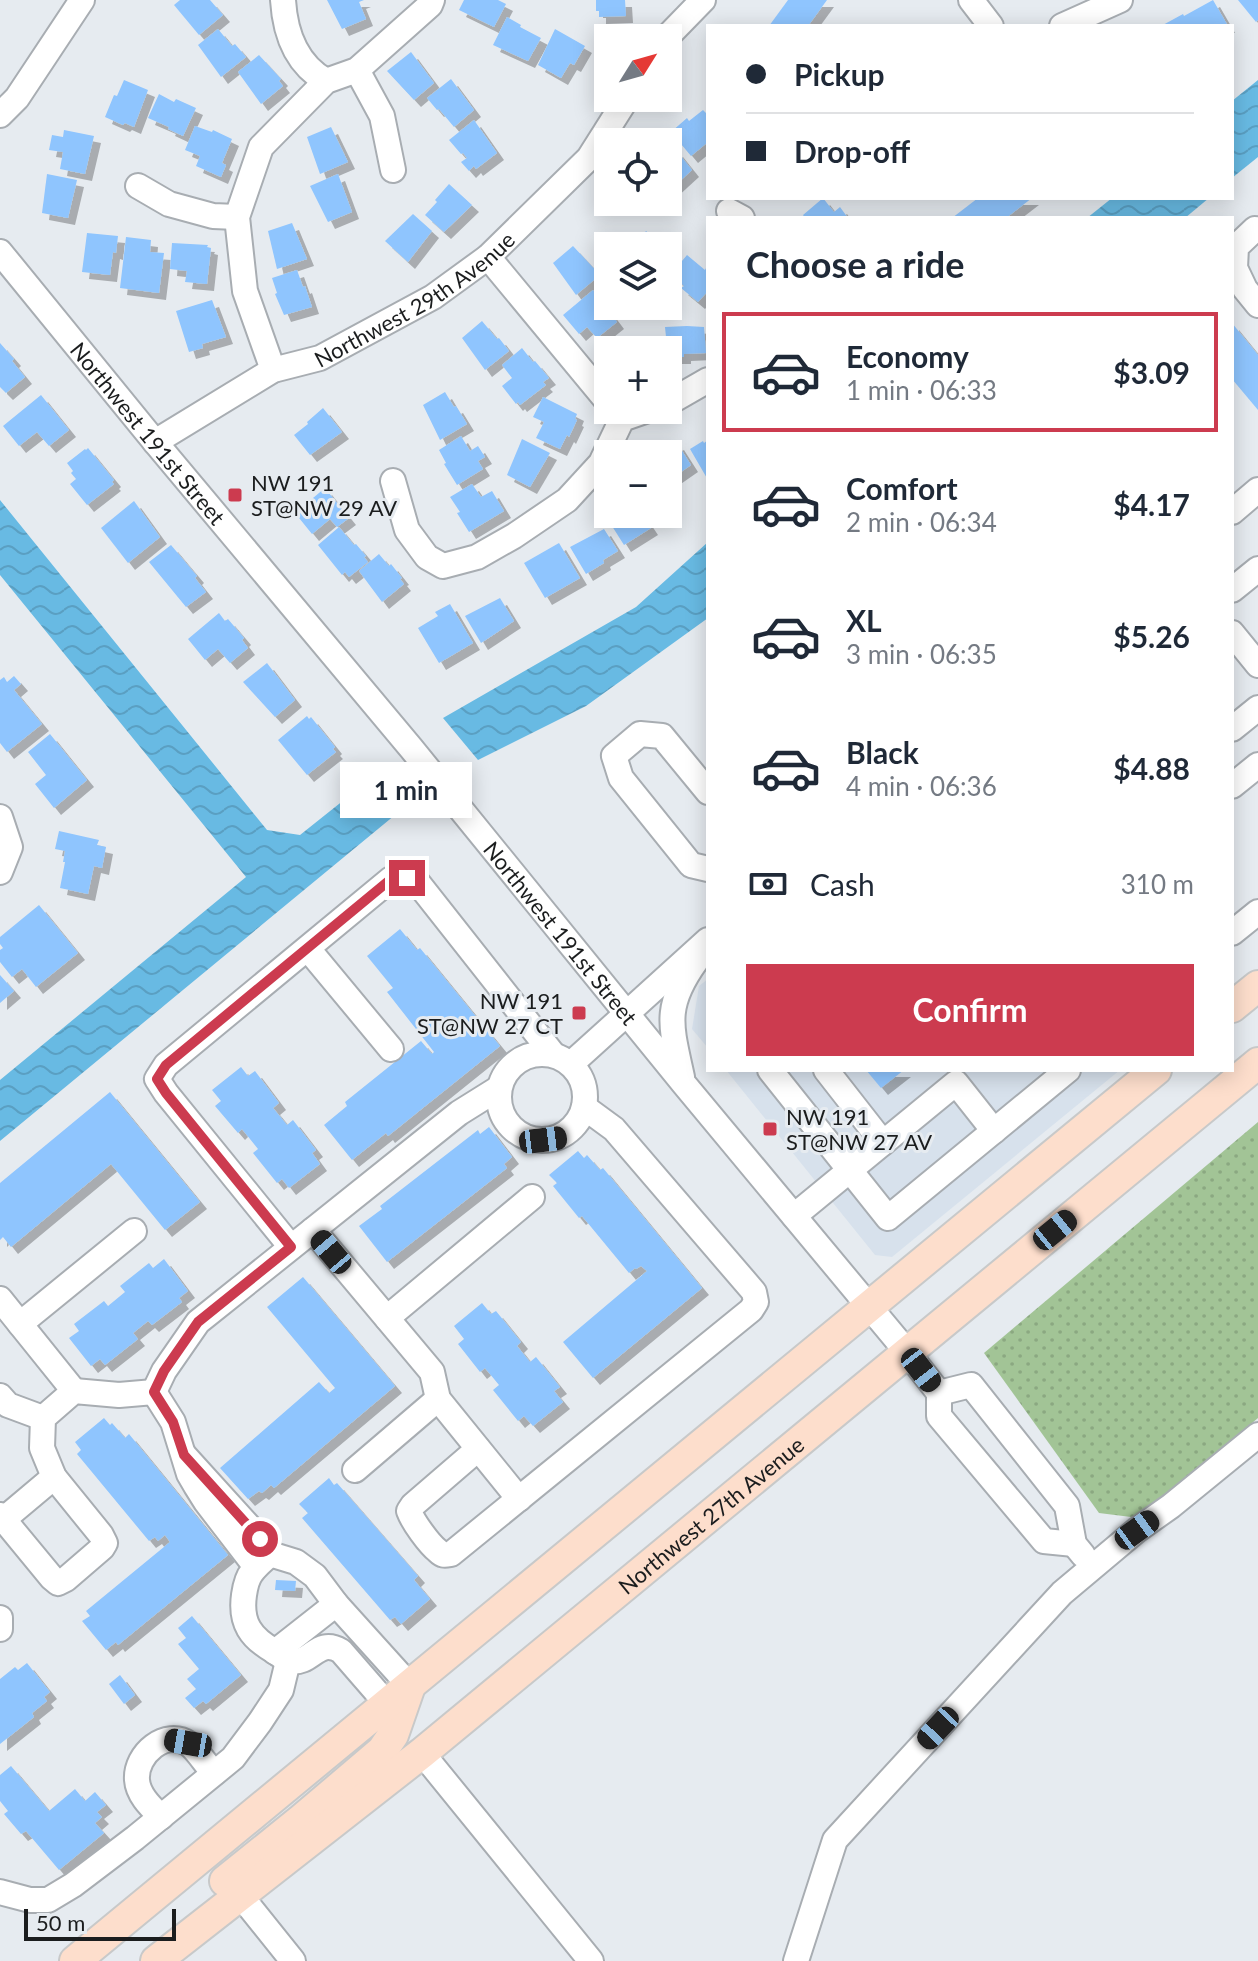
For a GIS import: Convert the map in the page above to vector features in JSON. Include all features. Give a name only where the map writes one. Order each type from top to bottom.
[{"type":"main road","points":[[1234,1005],[1258,986]]},
{"type":"main road","name":"Northwest 27th Avenue","points":[[156,1961],[422,1753],[1258,1063]]},
{"type":"main road","points":[[75,1961],[1149,1072]]},
{"type":"main road","points":[[190,1935],[207,1896],[382,1751],[393,1735],[398,1695]]},
{"type":"street","points":[[0,115],[17,98],[82,0]]},
{"type":"street","points":[[283,0],[284,21],[293,47],[313,73],[326,81]]},
{"type":"street","points":[[273,370],[245,291],[237,217],[261,147],[326,81],[357,70],[432,0]]},
{"type":"street","points":[[680,24],[703,0]]},
{"type":"street","points":[[971,0],[989,24]]},
{"type":"street","points":[[1066,24],[1120,0]]},
{"type":"street","points":[[357,70],[382,116],[393,170]]},
{"type":"street","name":"Northwest 29th Avenue","points":[[155,442],[273,370],[320,358],[433,297],[488,257],[589,158],[618,112]]},
{"type":"street","points":[[138,186],[169,204],[213,216],[237,217]]},
{"type":"street","points":[[1258,230],[1255,229],[1236,247],[1235,268],[1245,289],[1258,305]]},
{"type":"street","name":"Northwest 191st Street","points":[[0,252],[907,1352],[939,1393],[939,1416],[1044,1541],[1074,1544]]},
{"type":"street","points":[[488,257],[594,385]]},
{"type":"street","points":[[682,395],[706,381]]},
{"type":"street","points":[[393,481],[407,530],[427,557],[443,566],[477,557],[567,500],[601,463],[611,424]]},
{"type":"street","points":[[1234,510],[1258,490]]},
{"type":"street","points":[[1234,588],[1258,569]]},
{"type":"street","points":[[1234,635],[1258,665]]},
{"type":"street","points":[[1234,727],[1258,708]]},
{"type":"street","points":[[706,790],[662,736],[640,734],[614,756],[621,778],[691,865],[706,869]]},
{"type":"street","points":[[1234,784],[1258,765]]},
{"type":"street","points":[[0,817],[10,847],[0,872]]},
{"type":"street","points":[[291,1247],[157,1079],[166,1065],[391,879],[407,878],[418,883],[581,1077],[585,1091],[582,1116],[559,1138],[529,1139],[517,1133],[507,1122],[498,1101],[499,1088]]},
{"type":"street","points":[[1234,931],[1258,912]]},
{"type":"street","points":[[154,1392],[164,1371],[198,1322],[459,1113],[499,1088],[513,1066],[536,1054],[562,1058],[626,1013],[706,943]]},
{"type":"street","points":[[684,1084],[672,1030],[673,1003],[682,981],[706,944]]},
{"type":"street","points":[[308,949],[391,1049]]},
{"type":"street","points":[[772,1072],[888,1218],[1066,1072]]},
{"type":"street","points":[[828,1072],[883,1143]]},
{"type":"street","points":[[794,1216],[956,1083],[994,1131]]},
{"type":"street","points":[[478,1449],[409,1511],[438,1552],[445,1555],[451,1554],[519,1499],[751,1310],[756,1302],[754,1292],[614,1129],[584,1107]]},
{"type":"street","points":[[387,1318],[532,1197]]},
{"type":"street","points":[[313,1230],[432,1372],[438,1399],[519,1499]]},
{"type":"street","points":[[20,1324],[134,1231]]},
{"type":"street","points":[[0,1299],[74,1391],[119,1395],[154,1392]]},
{"type":"street","points":[[939,1393],[971,1385],[1067,1506],[1074,1544],[1092,1567]]},
{"type":"street","points":[[54,1477],[2,1517],[58,1583],[105,1543],[54,1477],[42,1448],[43,1418],[74,1391]]},
{"type":"street","points":[[154,1392],[173,1422],[184,1455],[253,1531],[263,1561]]},
{"type":"street","points":[[0,1396],[8,1405],[43,1418]]},
{"type":"street","points":[[355,1470],[438,1399]]},
{"type":"street","points":[[796,1961],[835,1840],[1062,1593],[1258,1435]]},
{"type":"street","points":[[263,1561],[296,1562],[315,1576],[398,1695],[332,1646],[320,1648],[302,1661],[281,1656],[260,1644],[244,1622],[244,1592],[249,1574],[263,1561]]},
{"type":"street","points":[[0,1892],[30,1900],[48,1900],[73,1885],[233,1758],[281,1690],[281,1656],[336,1604]]},
{"type":"street","points":[[0,1618],[0,1629]]},
{"type":"street","points":[[161,1817],[143,1797],[136,1782],[138,1766],[145,1753],[155,1745],[171,1740],[188,1743],[214,1773]]},
{"type":"street","points":[[422,1753],[591,1961]]},
{"type":"street","points":[[240,1895],[293,1961]]},
{"type":"shaded area","points":[[706,981],[706,1046],[692,1029],[699,986]]},
{"type":"shaded area","points":[[728,1072],[1118,1072],[892,1257],[875,1255]]},
{"type":"green space","points":[[1258,1122],[1258,1418],[1147,1512],[1131,1517],[1099,1513],[984,1353]]},
{"type":"water","points":[[1258,80],[1258,157],[1234,176],[1234,99]]},
{"type":"water","points":[[1110,200],[1207,200],[1187,216],[1090,216]]},
{"type":"water","points":[[0,500],[267,830],[300,835],[369,780],[383,782],[399,803],[395,815],[0,1141],[0,1080],[246,877],[0,575]]},
{"type":"water","points":[[706,544],[706,619],[586,706],[478,760],[443,718],[636,607]]},
{"type":"building","points":[[180,0],[210,0],[223,15],[199,35],[174,5]]},
{"type":"building","points":[[327,0],[364,0],[359,2],[366,19],[342,29]]},
{"type":"building","points":[[464,0],[498,0],[506,4],[494,27],[459,10]]},
{"type":"building","points":[[596,0],[625,0],[626,16],[599,17]]},
{"type":"building","points":[[788,0],[827,0],[809,24],[770,24]]},
{"type":"building","points":[[1213,0],[1227,24],[1165,24]]},
{"type":"building","points":[[1238,0],[1258,0],[1256,22]]},
{"type":"building","points":[[507,17],[541,38],[528,61],[493,45]]},
{"type":"building","points":[[218,29],[246,57],[221,77],[198,45]]},
{"type":"building","points":[[555,29],[585,46],[574,65],[570,63],[561,78],[538,65]]},
{"type":"building","points":[[411,52],[434,83],[414,100],[387,71]]},
{"type":"building","points":[[259,55],[281,79],[279,81],[283,86],[261,104],[238,72]]},
{"type":"building","points":[[451,79],[474,110],[454,127],[427,98]]},
{"type":"building","points":[[124,80],[148,90],[134,127],[105,117]]},
{"type":"building","points":[[159,94],[196,108],[183,136],[148,118]]},
{"type":"building","points":[[703,110],[706,113],[706,144],[691,156],[682,145],[682,128],[676,128],[687,118],[689,121]]},
{"type":"building","points":[[474,120],[497,153],[469,171],[461,162],[467,158],[449,140]]},
{"type":"building","points":[[195,126],[232,139],[222,163],[226,165],[221,177],[196,166],[200,156],[185,150]]},
{"type":"building","points":[[331,127],[348,162],[320,174],[307,137]]},
{"type":"building","points":[[64,130],[94,136],[85,174],[60,169],[63,152],[49,150],[52,135],[63,137]]},
{"type":"building","points":[[682,158],[692,170],[682,179]]},
{"type":"building","points":[[47,174],[77,180],[68,218],[42,213]]},
{"type":"building","points":[[338,174],[352,212],[328,222],[310,186]]},
{"type":"building","points":[[449,184],[472,205],[444,232],[425,215]]},
{"type":"building","points":[[825,200],[834,212],[840,207],[847,216],[804,216]]},
{"type":"building","points":[[975,200],[1029,200],[1009,216],[955,216]]},
{"type":"building","points":[[413,214],[432,231],[408,262],[385,241]]},
{"type":"building","points":[[292,223],[307,259],[277,269],[268,231]]},
{"type":"building","points":[[87,233],[118,236],[110,275],[82,272]]},
{"type":"building","points":[[126,237],[151,240],[150,252],[164,253],[159,293],[120,288]]},
{"type":"building","points":[[172,243],[208,245],[211,248],[207,284],[185,282],[187,271],[170,269]]},
{"type":"building","points":[[573,246],[594,269],[594,280],[576,295],[553,263]]},
{"type":"building","points":[[687,255],[706,268],[706,293],[698,302],[682,289],[682,261]]},
{"type":"building","points":[[297,270],[312,307],[284,315],[272,278]]},
{"type":"building","points":[[593,290],[594,320],[617,322],[600,336],[595,336],[587,327],[579,334],[563,315]]},
{"type":"building","points":[[212,300],[226,337],[202,344],[203,348],[189,352],[176,311]]},
{"type":"building","points":[[482,321],[509,351],[485,370],[462,338]]},
{"type":"building","points":[[1234,325],[1258,355],[1258,410],[1234,381]]},
{"type":"building","points":[[665,327],[704,327],[706,353],[684,354],[682,357],[682,336],[666,336]]},
{"type":"building","points":[[0,343],[25,377],[6,393],[0,387]]},
{"type":"building","points":[[522,348],[549,378],[543,382],[546,385],[520,405],[502,386],[512,378],[502,365]]},
{"type":"building","points":[[445,392],[467,424],[440,440],[423,405]]},
{"type":"building","points":[[41,395],[69,430],[49,446],[37,432],[19,446],[3,426]]},
{"type":"building","points":[[543,397],[577,414],[569,437],[567,435],[560,449],[536,438],[544,422],[533,417]]},
{"type":"building","points":[[323,408],[342,432],[310,455],[294,435]]},
{"type":"building","points":[[461,436],[470,451],[478,446],[485,457],[478,461],[483,469],[457,485],[439,450]]},
{"type":"building","points":[[522,439],[550,453],[530,487],[507,475]]},
{"type":"building","points":[[706,442],[706,477],[690,449]]},
{"type":"building","points":[[88,448],[114,484],[87,505],[70,484],[76,479],[67,463]]},
{"type":"building","points":[[682,451],[691,465],[682,471]]},
{"type":"building","points":[[472,484],[481,497],[492,491],[504,511],[469,532],[450,497]]},
{"type":"building","points":[[325,488],[349,518],[337,527],[330,519],[312,534],[295,513]]},
{"type":"building","points":[[134,501],[160,537],[128,563],[101,528]]},
{"type":"building","points":[[339,527],[368,562],[349,577],[345,572],[342,575],[318,545]]},
{"type":"building","points":[[613,528],[651,528],[624,545]]},
{"type":"building","points":[[604,529],[618,551],[586,574],[570,547]]},
{"type":"building","points":[[559,543],[580,578],[545,598],[524,563]]},
{"type":"building","points":[[171,545],[206,592],[186,607],[149,562]]},
{"type":"building","points":[[379,554],[389,566],[391,564],[404,584],[382,602],[359,571]]},
{"type":"building","points":[[500,598],[514,621],[481,643],[465,616]]},
{"type":"building","points":[[450,604],[473,643],[439,663],[418,628],[438,616],[435,612]]},
{"type":"building","points":[[219,613],[244,638],[242,640],[248,648],[230,663],[218,649],[205,660],[188,639]]},
{"type":"building","points":[[267,663],[295,700],[275,717],[243,682]]},
{"type":"building","points":[[14,676],[21,684],[14,690],[42,724],[7,752],[0,743],[0,680],[4,677],[7,682]]},
{"type":"building","points":[[307,716],[309,719],[311,717],[336,752],[307,775],[278,740]]},
{"type":"building","points":[[50,734],[87,780],[54,808],[35,784],[46,775],[28,752]]},
{"type":"building","points":[[59,831],[99,840],[97,845],[106,847],[102,868],[94,866],[88,894],[60,888],[65,851],[55,849]]},
{"type":"building","points":[[39,905],[78,953],[36,987],[22,969],[12,977],[0,962],[0,950],[3,948],[0,937]]},
{"type":"building","points":[[400,929],[417,950],[420,948],[500,1046],[388,1136],[386,1133],[352,1160],[324,1125],[347,1106],[345,1102],[421,1041],[432,1054],[434,1052],[387,992],[393,988],[367,956]]},
{"type":"building","points":[[0,975],[14,991],[0,1003]]},
{"type":"building","points":[[241,1067],[248,1076],[255,1071],[279,1103],[273,1108],[287,1125],[293,1120],[316,1150],[312,1153],[320,1164],[289,1188],[282,1179],[277,1183],[253,1153],[258,1149],[242,1129],[238,1133],[215,1106],[221,1101],[212,1090]]},
{"type":"building","points":[[868,1072],[901,1072],[881,1088]]},
{"type":"building","points":[[110,1092],[200,1202],[165,1230],[111,1164],[11,1247],[3,1237],[0,1240],[0,1183]]},
{"type":"building","points":[[489,1127],[512,1157],[504,1164],[507,1168],[387,1262],[359,1226],[478,1130],[480,1134]]},
{"type":"building","points":[[578,1151],[584,1158],[587,1155],[600,1170],[603,1168],[702,1288],[593,1378],[563,1342],[647,1271],[641,1266],[629,1273],[553,1186],[557,1183],[549,1175]]},
{"type":"building","points":[[164,1259],[188,1291],[179,1298],[182,1302],[152,1325],[148,1321],[133,1333],[138,1339],[105,1365],[100,1359],[91,1366],[69,1338],[79,1331],[74,1324],[104,1301],[108,1306],[125,1292],[120,1286],[149,1263],[153,1268]]},
{"type":"building","points":[[303,1277],[395,1386],[274,1488],[271,1485],[248,1499],[220,1468],[319,1382],[329,1393],[335,1388],[267,1307]]},
{"type":"building","points":[[482,1303],[491,1314],[496,1311],[521,1342],[517,1346],[530,1362],[536,1357],[560,1387],[554,1391],[563,1402],[533,1426],[524,1416],[518,1421],[493,1390],[499,1385],[485,1368],[480,1372],[458,1344],[464,1339],[454,1326]]},
{"type":"building","points":[[104,1418],[125,1438],[129,1434],[228,1555],[118,1645],[116,1642],[106,1650],[82,1621],[90,1616],[86,1611],[170,1542],[165,1535],[158,1541],[155,1537],[149,1541],[77,1454],[81,1450],[75,1442]]},
{"type":"building","points":[[329,1478],[334,1485],[337,1483],[418,1576],[414,1580],[430,1599],[401,1624],[395,1617],[390,1620],[302,1518],[308,1513],[299,1504]]},
{"type":"building","points":[[276,1580],[296,1581],[295,1591],[275,1590]]},
{"type":"building","points":[[192,1616],[241,1675],[206,1704],[203,1701],[194,1708],[185,1698],[196,1689],[187,1679],[199,1669],[178,1644],[186,1638],[178,1628]]},
{"type":"building","points":[[27,1663],[50,1692],[44,1697],[47,1701],[32,1713],[34,1717],[0,1744],[0,1679],[15,1667],[18,1670]]},
{"type":"building","points":[[120,1675],[135,1695],[124,1704],[109,1684]]},
{"type":"building","points":[[11,1766],[49,1811],[75,1789],[85,1801],[95,1792],[106,1805],[97,1812],[102,1817],[95,1823],[104,1833],[59,1870],[26,1831],[21,1834],[4,1814],[8,1811],[0,1801],[0,1775]]},
{"type":"place","name":"NW 191 ST@NW 29 AV","points":[[235,495]]},
{"type":"place","name":"NW 191 ST@NW 27 CT","points":[[579,1013]]},
{"type":"place","name":"NW 191 ST@NW 27 AV","points":[[770,1129]]},
{"type":"route","points":[[260,1539],[184,1455],[173,1422],[154,1392],[164,1371],[198,1322],[291,1247],[157,1079],[166,1065],[391,879],[407,878]]}]
